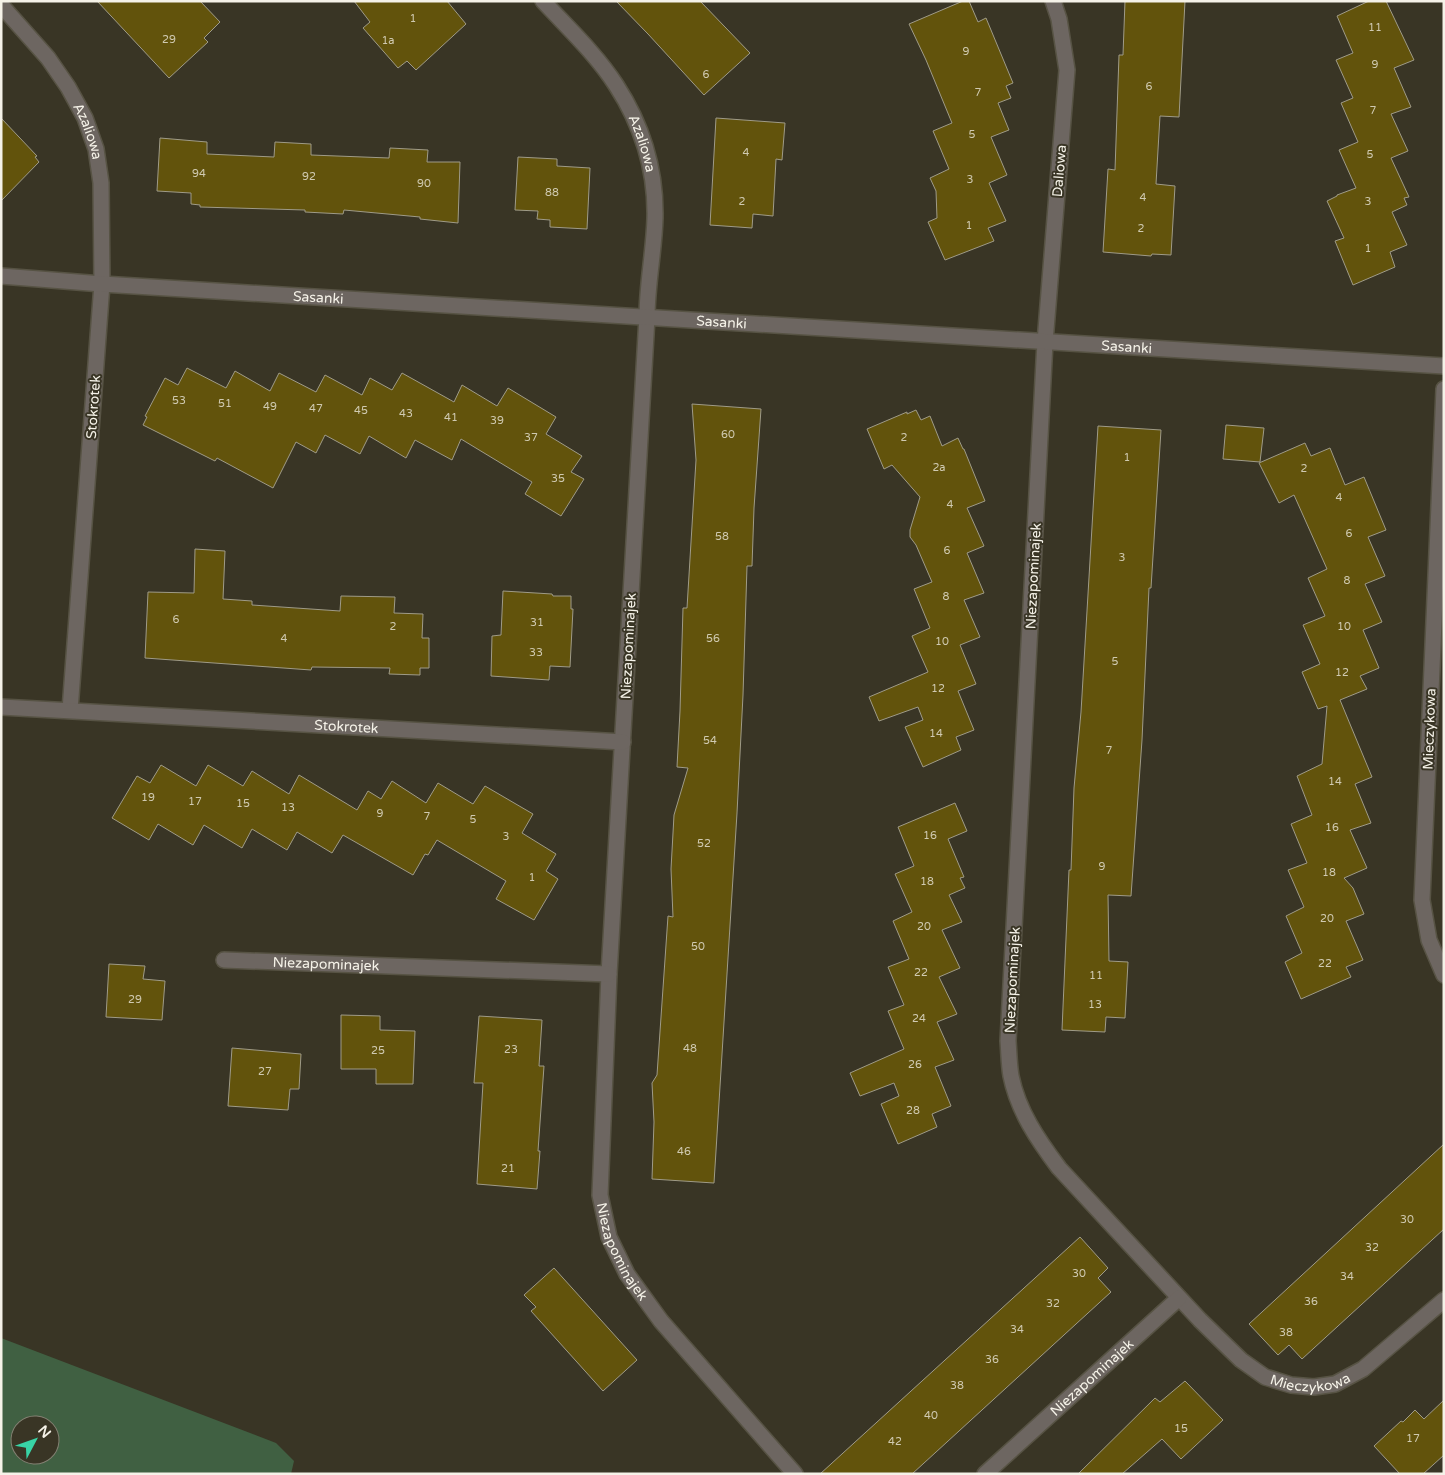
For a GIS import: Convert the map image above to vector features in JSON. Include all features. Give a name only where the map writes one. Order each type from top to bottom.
[{"type":"street","name":"Azaliowa","points":[[543,1],[593,55],[616,84],[635,119],[646,150],[654,184],[655,219],[646,293],[647,318]]},
{"type":"street","name":"Daliowa","points":[[1046,342],[1067,70],[1059,19],[1053,1]]},
{"type":"street","name":"Azaliowa","points":[[1,5],[48,58],[68,87],[85,118],[96,149],[102,183],[102,284]]},
{"type":"street","name":"Sasanki","points":[[1,276],[647,318],[1444,366]]},
{"type":"street","name":"Stokrotek","points":[[70,710],[102,284]]},
{"type":"street","name":"Niezapominajek","points":[[647,318],[609,974],[600,1195],[609,1237],[628,1274],[661,1321],[795,1474]]},
{"type":"street","name":"Niezapominajek","points":[[985,1474],[1178,1298],[1059,1168],[1040,1143],[1020,1106],[1011,1076],[1008,1042],[1046,342]]},
{"type":"street","name":"Mieczykowa","points":[[1444,389],[1422,900],[1429,940],[1444,975]]},
{"type":"street","name":"Stokrotek","points":[[1,707],[623,742]]},
{"type":"street","name":"Niezapominajek","points":[[224,960],[609,974]]},
{"type":"street","name":"Mieczykowa","points":[[1178,1298],[1241,1360],[1265,1376],[1291,1385],[1314,1387],[1335,1384],[1363,1369],[1444,1300]]},
{"type":"green space","points":[[1,1338],[276,1443],[294,1461],[291,1474],[1,1474]]},
{"type":"building","points":[[97,1],[200,1],[220,22],[204,38],[208,42],[169,78]]},
{"type":"building","points":[[354,1],[447,1],[466,24],[416,70],[407,61],[398,68],[363,28],[370,22]]},
{"type":"building","points":[[616,1],[700,1],[750,53],[704,95]]},
{"type":"building","points":[[963,1],[969,1],[978,22],[986,18],[1013,83],[1006,86],[1011,98],[998,103],[1009,130],[991,137],[1007,175],[989,183],[1006,221],[988,228],[994,241],[945,260],[928,222],[937,218],[936,191],[930,178],[949,169],[933,131],[952,123],[909,24]]},
{"type":"building","points":[[1125,1],[1185,1],[1179,117],[1160,116],[1156,184],[1175,186],[1171,255],[1152,254],[1151,256],[1103,252],[1108,169],[1115,170],[1119,55],[1123,55]]},
{"type":"building","points":[[1369,1],[1386,1],[1414,60],[1394,68],[1411,107],[1391,114],[1408,151],[1391,158],[1409,197],[1404,198],[1407,205],[1392,212],[1407,245],[1390,252],[1395,267],[1353,285],[1335,241],[1344,238],[1327,201],[1356,188],[1339,150],[1358,142],[1341,103],[1353,98],[1336,60],[1353,53],[1337,16]]},
{"type":"building","points":[[1,118],[37,156],[35,157],[39,162],[1,201]]},
{"type":"building","points":[[716,118],[785,123],[782,160],[776,159],[773,216],[753,214],[752,228],[710,225]]},
{"type":"building","points":[[160,138],[207,142],[207,154],[274,157],[275,142],[311,144],[311,155],[389,158],[390,148],[428,150],[427,162],[460,162],[458,223],[420,219],[420,217],[344,210],[343,214],[305,212],[305,210],[200,207],[200,205],[191,204],[191,193],[157,191]]},
{"type":"building","points":[[518,157],[557,159],[557,166],[590,168],[587,229],[550,227],[550,220],[537,219],[538,211],[515,210]]},
{"type":"building","points":[[187,368],[226,388],[235,371],[270,391],[279,373],[316,392],[325,375],[362,395],[370,378],[392,390],[402,373],[454,402],[462,385],[497,406],[508,388],[556,417],[546,434],[582,456],[571,472],[584,479],[561,516],[525,494],[532,482],[461,439],[452,460],[415,440],[406,458],[369,436],[360,454],[325,435],[316,453],[296,442],[273,488],[217,458],[215,461],[143,425],[147,417],[145,416],[165,378],[178,385]]},
{"type":"building","points":[[692,404],[761,409],[752,566],[747,566],[737,813],[714,1183],[652,1179],[654,1122],[652,1083],[657,1075],[668,916],[673,917],[671,869],[674,815],[688,768],[677,767],[683,608],[687,608],[696,460]]},
{"type":"building","points":[[916,410],[921,420],[930,416],[942,446],[958,438],[985,501],[967,508],[984,546],[967,553],[984,593],[964,600],[980,637],[960,645],[976,684],[958,691],[974,730],[956,737],[961,750],[923,767],[905,727],[923,720],[918,707],[879,721],[869,697],[928,672],[912,636],[930,628],[914,589],[932,582],[916,545],[910,537],[910,530],[920,497],[892,465],[884,469],[867,429]]},
{"type":"building","points":[[1226,425],[1264,428],[1260,462],[1223,459]]},
{"type":"building","points":[[1098,426],[1161,430],[1151,588],[1149,588],[1142,740],[1131,896],[1108,895],[1109,961],[1128,962],[1125,1018],[1106,1017],[1105,1032],[1062,1030],[1069,870],[1071,870],[1074,788],[1081,712]]},
{"type":"building","points":[[1305,443],[1311,456],[1330,448],[1345,485],[1364,477],[1386,530],[1368,537],[1385,576],[1365,584],[1382,622],[1363,630],[1379,668],[1360,676],[1367,689],[1340,700],[1372,777],[1355,784],[1371,823],[1350,830],[1367,868],[1344,878],[1353,888],[1364,914],[1346,921],[1363,960],[1346,967],[1351,977],[1301,999],[1285,962],[1302,953],[1286,916],[1304,907],[1288,870],[1307,863],[1291,824],[1312,815],[1297,776],[1322,764],[1327,706],[1318,709],[1302,672],[1320,664],[1303,625],[1325,616],[1308,578],[1327,569],[1294,495],[1279,503],[1259,463]]},
{"type":"building","points":[[195,549],[225,551],[223,599],[252,601],[252,605],[340,611],[341,596],[395,597],[394,613],[423,614],[422,638],[429,638],[429,668],[420,668],[420,675],[389,674],[390,668],[312,667],[311,670],[145,658],[148,592],[194,593]]},
{"type":"building","points":[[503,591],[571,596],[571,609],[573,609],[570,667],[550,666],[549,680],[491,676],[492,636],[501,635]]},
{"type":"building","points":[[161,765],[196,786],[208,765],[243,786],[252,771],[289,794],[299,775],[357,810],[368,791],[381,799],[392,781],[426,803],[438,783],[473,804],[485,786],[533,814],[522,833],[556,854],[546,871],[558,879],[534,920],[496,899],[506,881],[437,840],[428,855],[425,854],[413,875],[343,835],[332,853],[297,832],[287,850],[252,829],[242,848],[204,825],[193,845],[158,824],[149,840],[112,818],[137,776],[150,783]]},
{"type":"building","points":[[955,803],[967,831],[948,839],[964,877],[960,878],[965,888],[949,895],[962,922],[942,930],[960,968],[939,977],[957,1014],[937,1022],[954,1060],[935,1067],[951,1106],[932,1114],[937,1127],[898,1144],[881,1104],[899,1096],[894,1083],[860,1096],[850,1073],[904,1049],[888,1011],[904,1005],[888,967],[909,959],[893,921],[912,912],[895,874],[914,866],[898,827]]},
{"type":"building","points":[[109,964],[145,966],[143,979],[165,981],[162,1020],[106,1017]]},
{"type":"building","points":[[341,1015],[380,1016],[380,1030],[415,1031],[413,1084],[376,1084],[376,1069],[341,1069]]},
{"type":"building","points":[[479,1016],[542,1020],[539,1066],[544,1066],[537,1189],[477,1184],[483,1083],[474,1083]]},
{"type":"building","points":[[232,1048],[301,1054],[299,1089],[290,1089],[288,1110],[228,1106]]},
{"type":"building","points":[[1444,1144],[1444,1229],[1302,1359],[1289,1345],[1278,1355],[1249,1324]]},
{"type":"building","points":[[1080,1237],[1108,1268],[1098,1278],[1111,1292],[912,1474],[820,1474]]},
{"type":"building","points":[[554,1268],[637,1360],[603,1391],[531,1311],[536,1307],[524,1295]]},
{"type":"building","points":[[1185,1381],[1223,1420],[1181,1459],[1162,1439],[1122,1474],[1078,1474],[1155,1398],[1160,1402]]},
{"type":"building","points":[[1444,1400],[1444,1455],[1423,1474],[1400,1474],[1374,1446],[1415,1410],[1424,1419]]}]
